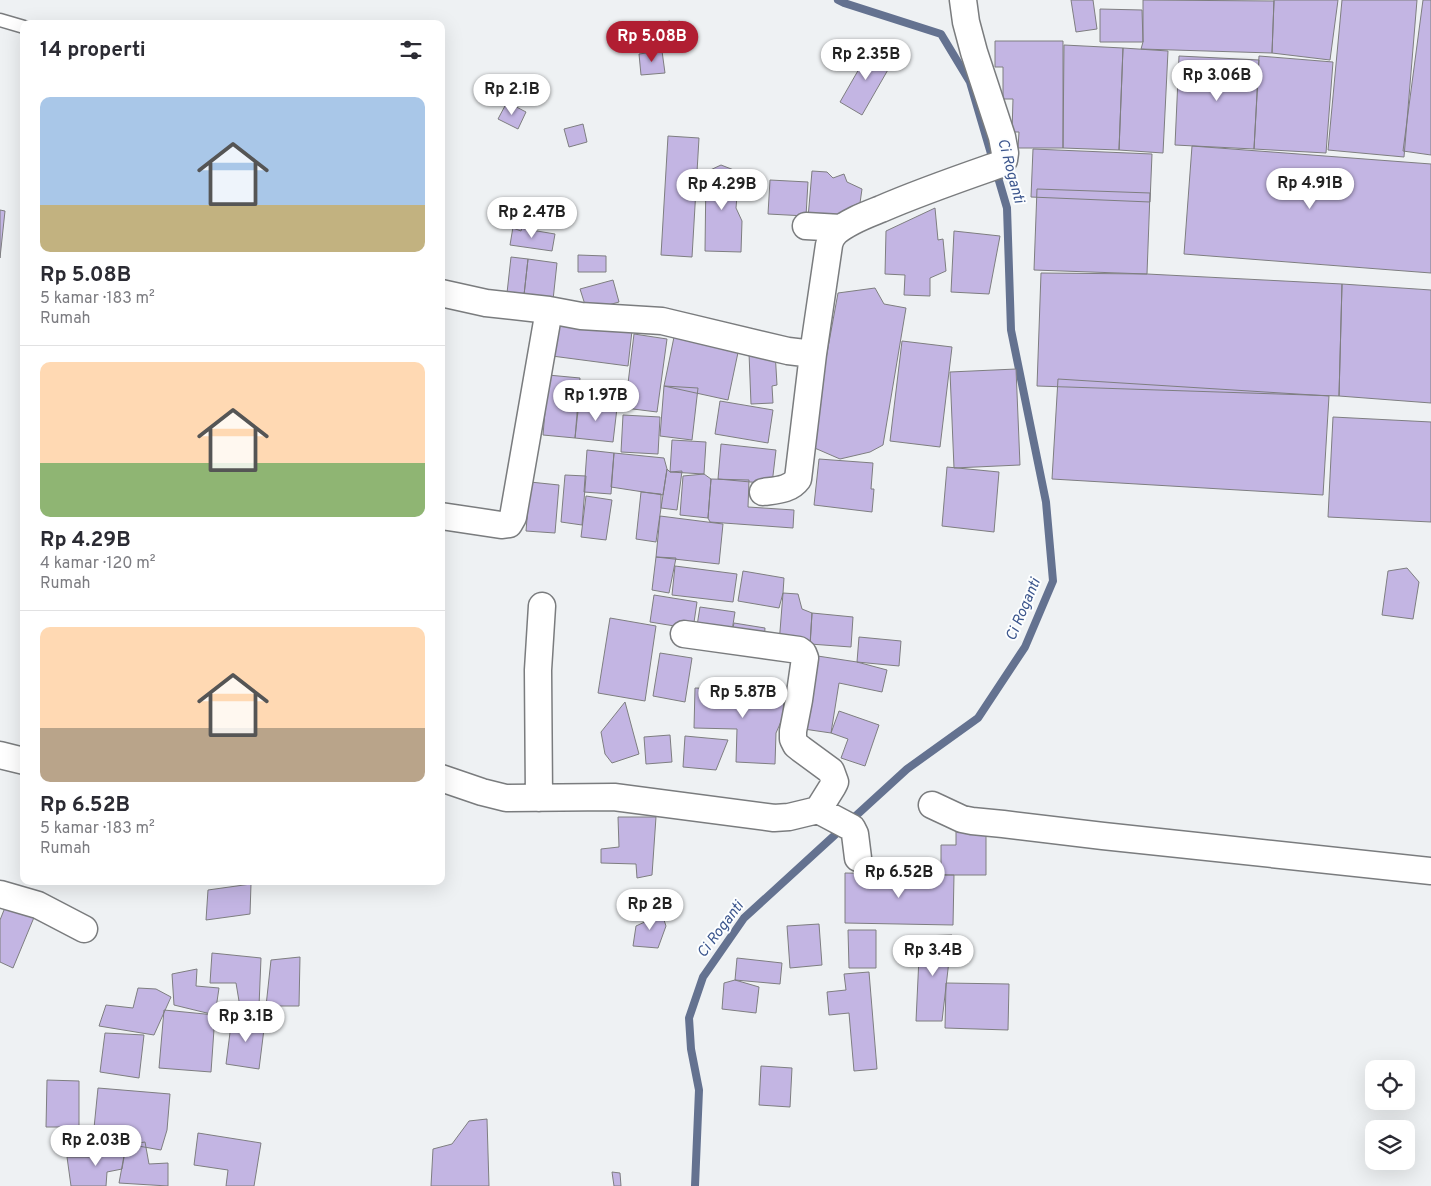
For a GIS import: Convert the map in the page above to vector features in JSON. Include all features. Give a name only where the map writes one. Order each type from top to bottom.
[{"type":"street","points":[[763,492],[787,488],[798,479],[813,354],[831,238],[842,228],[856,220],[906,198],[992,167],[1004,160],[1005,153],[1002,137],[974,52],[966,22],[963,0]]},
{"type":"street","points":[[806,226],[842,228]]},
{"type":"street","points":[[445,294],[486,304],[549,310],[581,316],[662,321],[788,351],[813,354]]},
{"type":"street","points":[[445,517],[501,525],[509,524],[513,517],[549,310]]},
{"type":"street","points":[[539,798],[538,670],[542,606]]},
{"type":"street","points":[[684,634],[800,650],[803,652],[805,658],[793,739],[796,745],[831,771],[835,782],[834,819]]},
{"type":"street","points":[[0,755],[20,760]]},
{"type":"street","points":[[445,779],[506,798],[614,797],[774,818],[834,819],[855,834],[858,858]]},
{"type":"street","points":[[932,805],[962,820],[1431,871]]},
{"type":"street","points":[[0,894],[38,905],[84,929]]},
{"type":"lane","points":[[0,20],[20,26]]},
{"type":"building","points":[[1071,0],[1093,0],[1097,29],[1076,32]]},
{"type":"building","points":[[1143,0],[1274,1],[1272,53],[1141,49],[1143,42]]},
{"type":"building","points":[[1274,0],[1338,0],[1330,60],[1272,53]]},
{"type":"building","points":[[1342,0],[1417,0],[1404,157],[1328,150]]},
{"type":"building","points":[[1423,0],[1431,0],[1431,155],[1403,151]]},
{"type":"building","points":[[1100,9],[1142,10],[1143,42],[1100,42]]},
{"type":"building","points":[[670,21],[674,45],[646,51],[641,26]]},
{"type":"building","points":[[995,41],[1063,41],[1063,148],[1018,148],[1019,132],[1012,132],[1013,99],[1003,99],[1003,67],[995,67]]},
{"type":"building","points":[[1064,45],[1123,48],[1119,150],[1063,148]]},
{"type":"building","points":[[871,48],[893,61],[862,115],[840,102]]},
{"type":"building","points":[[1123,48],[1168,51],[1163,153],[1119,150]]},
{"type":"building","points":[[662,51],[665,73],[641,75],[639,54]]},
{"type":"building","points":[[1179,56],[1259,60],[1254,149],[1175,145]]},
{"type":"building","points":[[1259,56],[1333,62],[1326,153],[1254,149]]},
{"type":"building","points":[[507,102],[526,112],[518,129],[498,119]]},
{"type":"building","points":[[583,124],[587,142],[569,147],[564,129]]},
{"type":"building","points":[[668,136],[699,138],[692,257],[661,255]]},
{"type":"building","points":[[1192,146],[1431,164],[1431,273],[1184,254]]},
{"type":"building","points":[[1033,149],[1152,154],[1150,202],[1031,197]]},
{"type":"building","points":[[721,165],[739,172],[736,208],[742,221],[741,252],[705,251],[706,172]]},
{"type":"building","points":[[812,171],[827,172],[833,178],[844,174],[847,182],[862,189],[860,203],[850,207],[849,221],[808,218]]},
{"type":"building","points":[[770,180],[808,182],[806,216],[768,214]]},
{"type":"building","points":[[1037,189],[1150,193],[1147,274],[1034,270]]},
{"type":"building","points":[[935,208],[938,240],[943,239],[946,271],[930,278],[930,296],[904,295],[905,275],[885,274],[886,231]]},
{"type":"building","points":[[505,209],[526,217],[521,231],[499,223]]},
{"type":"building","points":[[0,210],[5,211],[0,258]]},
{"type":"building","points":[[513,227],[555,234],[552,251],[510,245]]},
{"type":"building","points":[[954,231],[1000,236],[989,294],[951,292]]},
{"type":"building","points":[[578,255],[606,256],[606,272],[578,272]]},
{"type":"building","points":[[511,257],[528,259],[524,295],[507,293]]},
{"type":"building","points":[[528,259],[557,263],[553,300],[524,295]]},
{"type":"building","points":[[1041,273],[1147,274],[1342,284],[1339,396],[1037,386]]},
{"type":"building","points":[[613,280],[619,302],[587,311],[580,289]]},
{"type":"building","points":[[1342,284],[1431,290],[1431,403],[1339,396]]},
{"type":"building","points":[[875,288],[884,304],[906,308],[883,445],[870,452],[840,459],[810,446],[838,293]]},
{"type":"building","points":[[557,312],[633,322],[628,366],[552,356]]},
{"type":"building","points":[[634,334],[667,339],[657,412],[625,408]]},
{"type":"building","points":[[674,337],[740,343],[728,400],[664,386]]},
{"type":"building","points":[[902,341],[952,347],[940,447],[890,441]]},
{"type":"building","points":[[775,351],[777,385],[772,386],[773,403],[751,404],[749,353]]},
{"type":"building","points":[[1016,369],[1020,465],[954,468],[950,372]]},
{"type":"building","points":[[548,375],[580,378],[575,438],[543,435]]},
{"type":"building","points":[[1058,379],[1329,396],[1323,495],[1052,479]]},
{"type":"building","points":[[664,386],[698,388],[692,440],[660,436]]},
{"type":"building","points":[[720,401],[773,410],[768,443],[715,434]]},
{"type":"building","points":[[579,402],[617,408],[613,442],[575,438]]},
{"type":"building","points":[[623,415],[660,417],[658,454],[621,452]]},
{"type":"building","points":[[1333,417],[1431,422],[1431,522],[1328,517]]},
{"type":"building","points":[[672,440],[706,442],[704,474],[670,472]]},
{"type":"building","points":[[721,444],[776,450],[772,484],[718,479]]},
{"type":"building","points":[[587,450],[614,453],[611,494],[584,492]]},
{"type":"building","points":[[614,453],[664,458],[667,469],[663,495],[611,487]]},
{"type":"building","points":[[819,459],[873,463],[871,489],[874,489],[872,512],[814,505]]},
{"type":"building","points":[[947,467],[999,472],[994,532],[942,526]]},
{"type":"building","points":[[667,469],[670,472],[682,471],[677,510],[661,508]]},
{"type":"building","points":[[704,474],[711,479],[708,518],[680,515],[683,476]]},
{"type":"building","points":[[565,475],[586,476],[582,525],[561,522]]},
{"type":"building","points":[[711,479],[749,480],[748,507],[794,510],[793,528],[710,522],[708,518]]},
{"type":"building","points":[[530,482],[559,485],[555,533],[526,531]]},
{"type":"building","points":[[641,492],[661,494],[656,542],[636,539]]},
{"type":"building","points":[[586,496],[612,500],[606,540],[581,537]]},
{"type":"building","points":[[660,516],[723,524],[719,564],[656,557]]},
{"type":"building","points":[[656,557],[676,558],[669,593],[652,590]]},
{"type":"building","points":[[675,566],[737,574],[733,602],[672,595]]},
{"type":"building","points":[[1407,568],[1419,582],[1413,619],[1382,615],[1388,571]]},
{"type":"building","points":[[743,571],[784,578],[779,608],[738,601]]},
{"type":"building","points":[[783,593],[798,594],[802,609],[812,613],[810,647],[779,644]]},
{"type":"building","points":[[654,595],[697,602],[693,629],[650,622]]},
{"type":"building","points":[[700,607],[735,612],[731,637],[696,632]]},
{"type":"building","points":[[812,613],[853,617],[851,647],[810,644]]},
{"type":"building","points":[[610,618],[656,626],[645,701],[598,693]]},
{"type":"building","points":[[734,623],[765,628],[764,642],[731,637]]},
{"type":"building","points":[[859,637],[901,641],[899,666],[857,662]]},
{"type":"building","points":[[660,653],[692,658],[685,702],[653,696]]},
{"type":"building","points":[[811,655],[857,662],[887,670],[882,692],[839,683],[831,733],[797,728]]},
{"type":"building","points":[[695,688],[784,691],[783,717],[776,733],[775,764],[736,762],[737,729],[694,728]]},
{"type":"building","points":[[625,702],[639,754],[612,763],[605,754],[601,732]]},
{"type":"building","points":[[839,711],[879,725],[865,766],[841,758],[848,739],[831,733]]},
{"type":"building","points":[[670,735],[672,762],[646,764],[644,737]]},
{"type":"building","points":[[685,736],[728,740],[716,770],[683,767]]},
{"type":"building","points":[[618,817],[656,817],[652,875],[637,878],[636,864],[601,863],[601,849],[619,847]]},
{"type":"building","points":[[956,827],[986,827],[986,875],[941,875],[941,845],[956,845]]},
{"type":"building","points":[[845,873],[954,875],[953,925],[845,923]]},
{"type":"building","points":[[251,885],[250,914],[206,920],[208,890]]},
{"type":"building","points":[[6,905],[35,915],[13,968],[0,962],[0,920]]},
{"type":"building","points":[[651,907],[661,911],[666,926],[658,948],[633,946],[636,926],[649,920]]},
{"type":"building","points":[[819,924],[822,965],[790,968],[787,926]]},
{"type":"building","points":[[848,930],[876,930],[876,968],[849,968]]},
{"type":"building","points":[[952,935],[942,1021],[916,1021],[920,936]]},
{"type":"building","points":[[212,953],[261,958],[259,1006],[240,1007],[236,983],[210,983]]},
{"type":"building","points":[[300,957],[299,1006],[266,1006],[271,960]]},
{"type":"building","points":[[737,958],[782,963],[780,984],[735,980]]},
{"type":"building","points":[[197,969],[196,986],[219,988],[215,1015],[174,1005],[172,974]]},
{"type":"building","points":[[869,972],[877,1069],[854,1071],[849,1013],[829,1015],[827,992],[846,990],[844,974]]},
{"type":"building","points":[[735,980],[759,987],[756,1013],[722,1009],[724,983]]},
{"type":"building","points":[[946,983],[1009,984],[1008,1030],[945,1028]]},
{"type":"building","points":[[138,988],[156,989],[171,997],[154,1035],[99,1026],[106,1005],[133,1008]]},
{"type":"building","points":[[164,1010],[215,1015],[211,1072],[159,1068]]},
{"type":"building","points":[[232,1017],[265,1021],[259,1069],[226,1064]]},
{"type":"building","points":[[105,1033],[144,1035],[139,1078],[100,1072]]},
{"type":"building","points":[[761,1066],[792,1068],[790,1107],[759,1105]]},
{"type":"building","points":[[47,1080],[79,1081],[79,1127],[46,1127]]},
{"type":"building","points":[[98,1088],[170,1094],[167,1130],[161,1150],[93,1138]]},
{"type":"building","points":[[487,1119],[489,1186],[431,1186],[433,1149],[452,1144],[469,1121]]},
{"type":"building","points":[[198,1133],[261,1143],[254,1186],[226,1186],[228,1170],[194,1165]]},
{"type":"building","points":[[145,1142],[149,1164],[168,1163],[168,1186],[119,1183],[126,1145]]},
{"type":"building","points":[[126,1145],[122,1169],[107,1172],[106,1186],[71,1186],[67,1157],[101,1157],[102,1149]]},
{"type":"building","points":[[612,1172],[620,1173],[621,1186],[614,1186]]},
{"type":"waterway","name":"Ci Roganti","points":[[695,1186],[699,1090],[691,1049],[689,1018],[703,977],[744,918],[907,769],[978,718],[1025,647],[1053,581],[1046,502],[1011,330],[1007,208],[970,82],[941,34],[838,0]]}]
